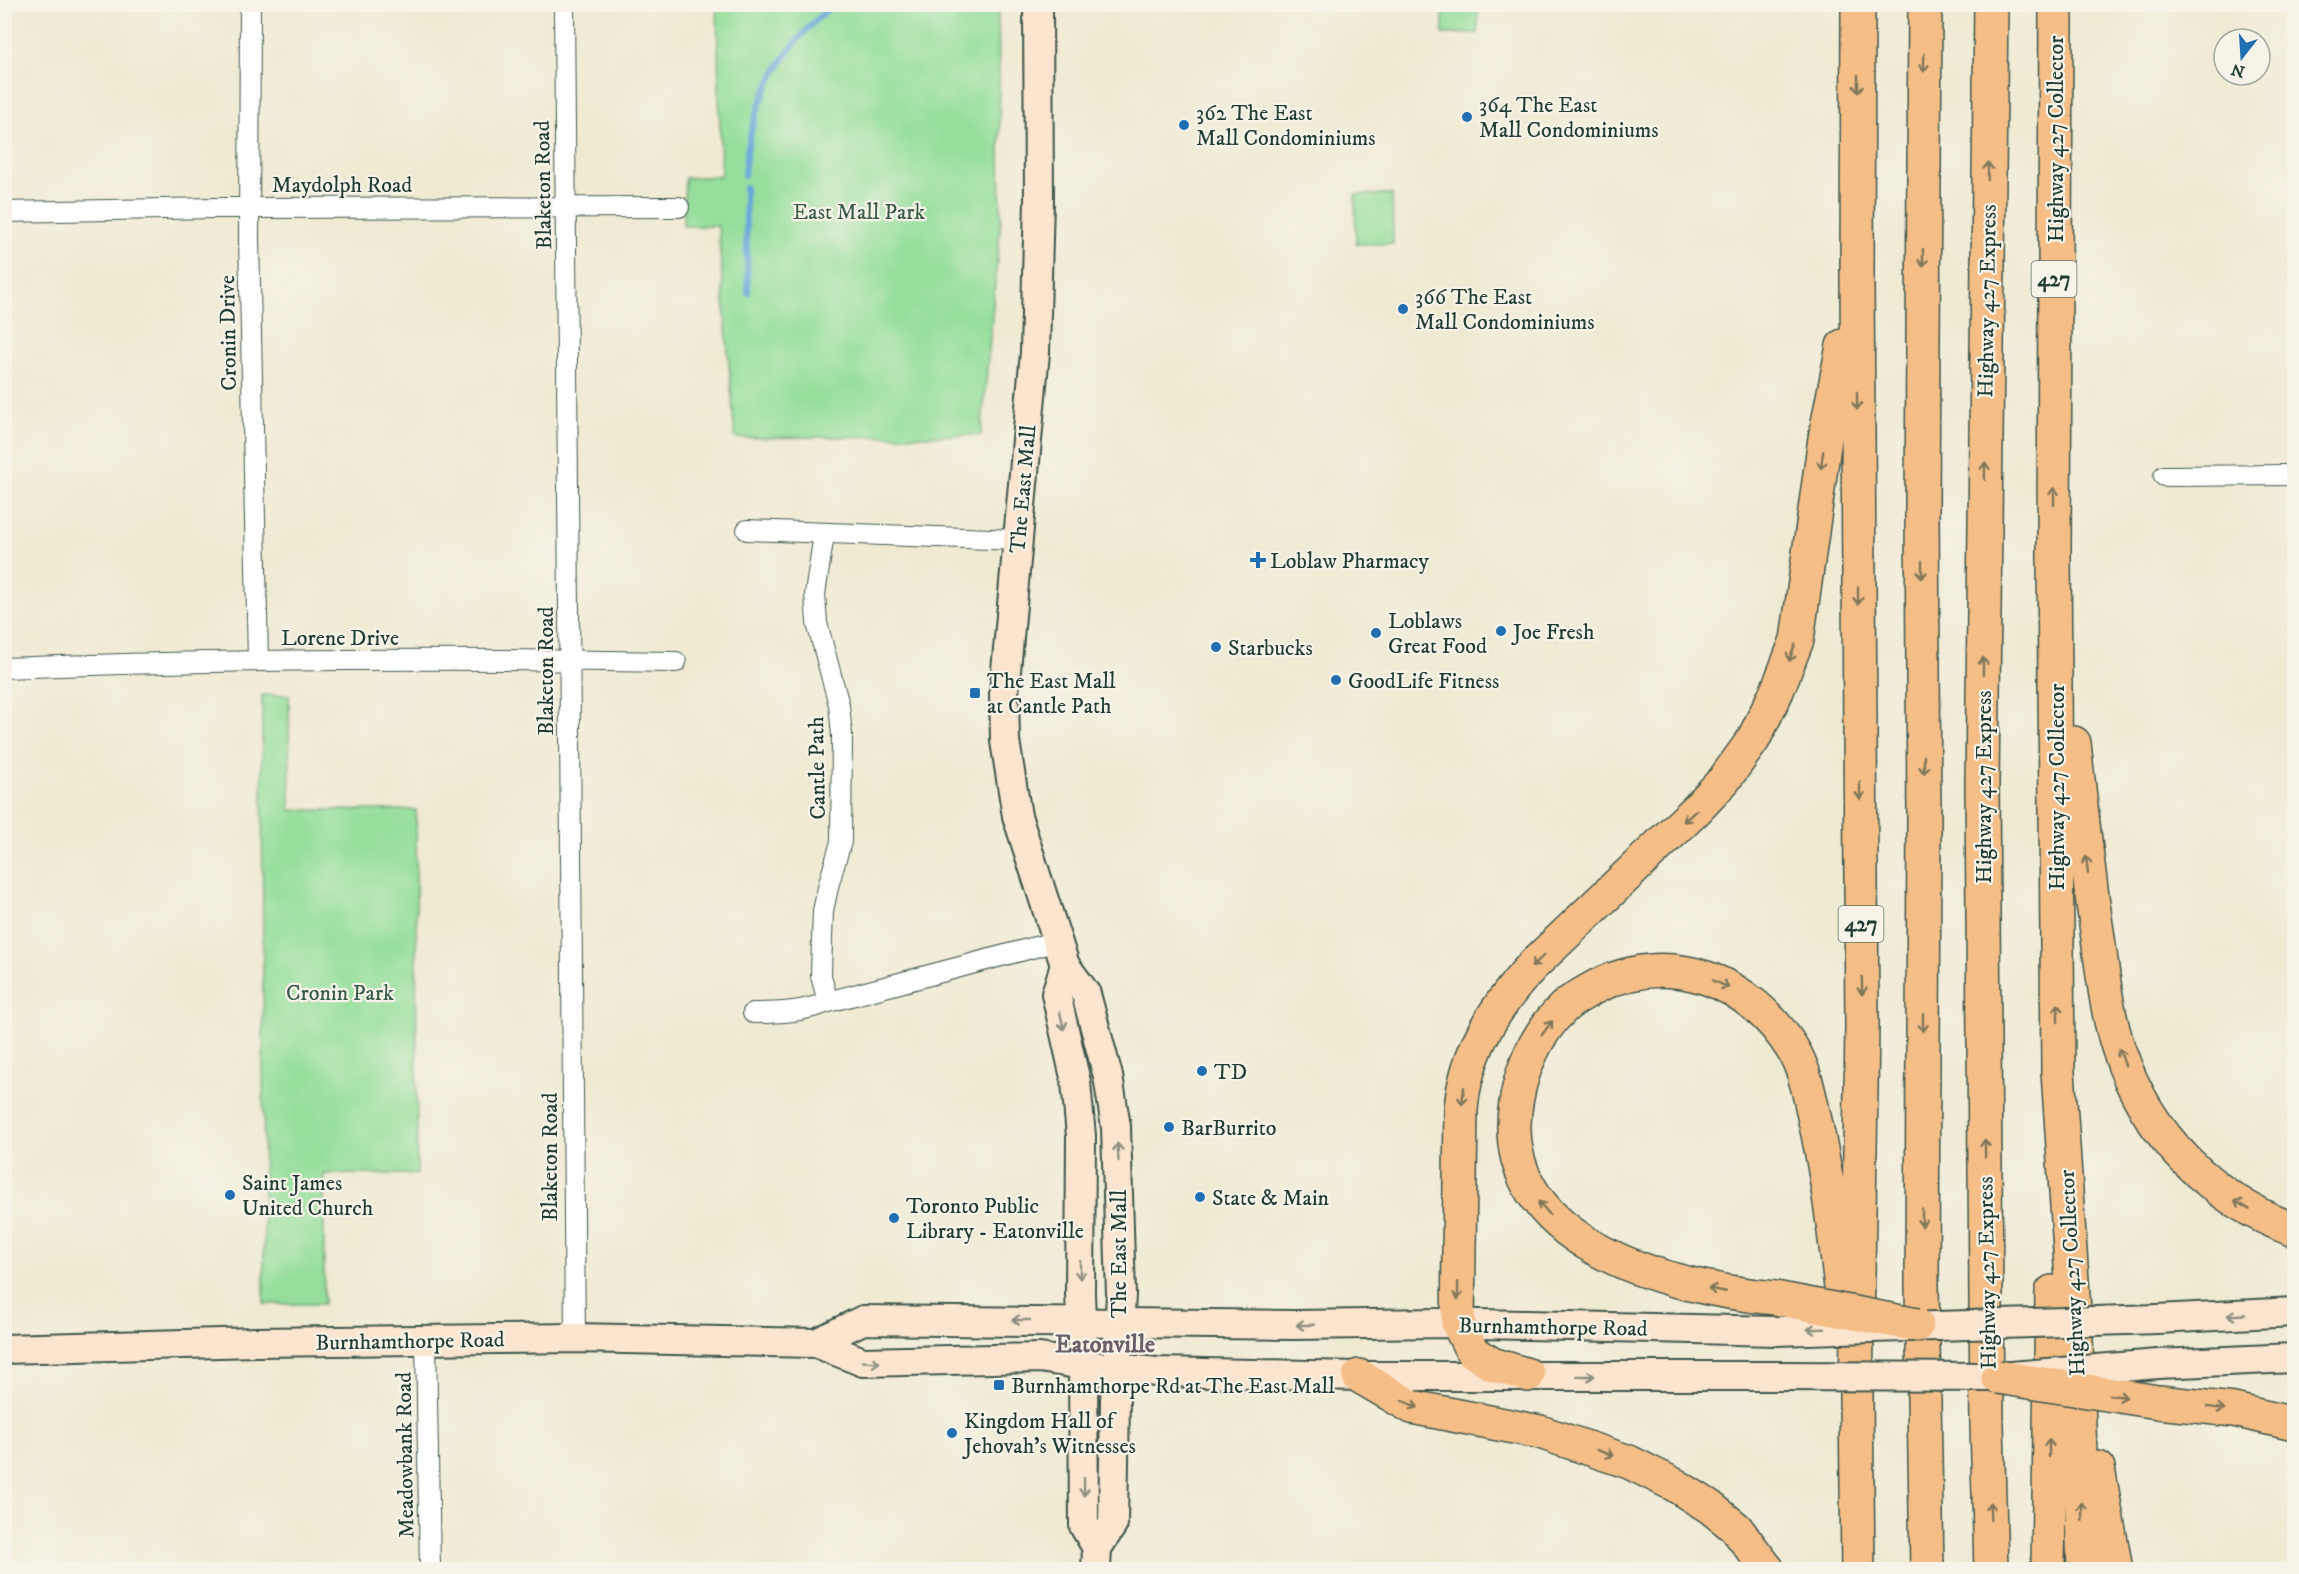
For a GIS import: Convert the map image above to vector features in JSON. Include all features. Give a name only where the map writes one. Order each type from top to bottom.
[{"type":"highway","name":"427","points":[[1858,4],[1857,279],[1862,1027],[1856,1398],[1858,1569]]},
{"type":"highway","points":[[1925,4],[1922,512],[1924,818],[1922,1286],[1927,1569]]},
{"type":"highway","name":"Highway 427 Express","points":[[1991,4],[1982,796],[1987,1400],[1991,1569]]},
{"type":"highway","name":"Highway 427 Collector","points":[[2056,4],[2054,554],[2058,1072],[2076,1340],[2084,1569]]},
{"type":"highway","points":[[1528,1375],[1492,1364],[1472,1351],[1458,1323],[1461,1110],[1468,1065],[1491,1018],[1511,990],[1540,959],[1698,809],[1724,780],[1753,740],[1777,691],[1797,640],[1825,438],[1857,279]]},
{"type":"highway","points":[[2054,554],[2089,883],[2106,992],[2119,1051],[2144,1106],[2181,1157],[2206,1181],[2235,1201],[2265,1218],[2295,1230]]},
{"type":"highway","points":[[1856,1398],[1825,1164],[1808,1086],[1793,1051],[1774,1024],[1734,990],[1697,975],[1662,970],[1617,977],[1588,991],[1565,1006],[1539,1037],[1525,1065],[1514,1117],[1517,1158],[1523,1176],[1540,1204],[1559,1224],[1575,1236],[1622,1262],[1713,1289],[1775,1298],[1917,1325]]},
{"type":"highway","points":[[2048,1569],[2049,1413],[2058,1072]]},
{"type":"highway","points":[[2076,1340],[2116,1569]]},
{"type":"highway","points":[[1359,1376],[1412,1407],[1540,1432],[1585,1445],[1637,1466],[1675,1485],[1710,1507],[1736,1528],[1768,1569]]},
{"type":"highway","points":[[1998,1377],[2158,1402],[2234,1410],[2295,1424]]},
{"type":"main road","name":"The East Mall","points":[[1038,4],[1039,201],[1035,352],[1004,693],[1005,741],[1017,816],[1061,953],[1086,994],[1108,1076],[1116,1127],[1121,1295],[1116,1368],[1113,1524],[1097,1559]]},
{"type":"main road","name":"The East Mall","points":[[1061,953],[1056,994],[1076,1082],[1081,1136],[1080,1322],[1083,1365],[1084,1526],[1097,1559]]},
{"type":"main road","name":"Burnhamthorpe Road","points":[[816,1343],[863,1320],[1119,1324],[1458,1323],[1776,1330],[1917,1325],[2010,1325],[2295,1312]]},
{"type":"main road","name":"Burnhamthorpe Road","points":[[4,1349],[256,1342],[574,1338],[816,1343],[863,1362],[1040,1358],[1083,1365],[1157,1372],[1359,1376],[1998,1377],[2158,1364],[2295,1358]]},
{"type":"street","name":"Cronin Drive","points":[[250,4],[248,208],[258,661]]},
{"type":"street","name":"Blaketon Road","points":[[564,4],[574,1338]]},
{"type":"street","name":"Maydolph Road","points":[[4,212],[248,208],[679,207]]},
{"type":"street","points":[[2164,476],[2295,476]]},
{"type":"street","points":[[747,530],[1018,540]]},
{"type":"street","name":"Cantle Path","points":[[824,534],[816,594],[817,622],[839,705],[842,735],[840,842],[829,883],[822,939],[821,976],[828,1002]]},
{"type":"street","name":"Lorene Drive","points":[[4,668],[258,661],[569,659],[676,662]]},
{"type":"street","points":[[753,1013],[810,1010],[828,1002],[1061,953]]},
{"type":"street","name":"Meadowbank Road","points":[[426,1340],[430,1569]]},
{"type":"green space","name":"East Mall Park","points":[[717,5],[998,5],[1001,219],[981,435],[735,438],[718,226],[683,226],[685,178],[721,176]]},
{"type":"green space","points":[[1443,5],[1478,5],[1478,33],[1443,34]]},
{"type":"green space","points":[[1392,194],[1393,244],[1356,244],[1355,195]]},
{"type":"green space","name":"Cronin Park","points":[[262,695],[289,695],[290,810],[416,810],[417,1174],[324,1174],[324,1304],[264,1304]]},
{"type":"waterway","points":[[744,176],[753,126],[760,103],[771,81],[798,40],[834,4]]},
{"type":"waterway","points":[[745,187],[748,293]]},
{"type":"place","name":"364 The East Mall Condominiums","points":[[1467,117]]},
{"type":"place","name":"362 The East Mall Condominiums","points":[[1184,125]]},
{"type":"place","name":"366 The East Mall Condominiums","points":[[1403,309]]},
{"type":"place","name":"Loblaw Pharmacy","points":[[1258,560]]},
{"type":"place","name":"Joe Fresh","points":[[1501,631]]},
{"type":"place","name":"Loblaws Great Food","points":[[1376,633]]},
{"type":"place","name":"Starbucks","points":[[1216,647]]},
{"type":"place","name":"GoodLife Fitness","points":[[1336,680]]},
{"type":"place","name":"The East Mall at Cantle Path","points":[[975,693]]},
{"type":"place","name":"TD","points":[[1202,1071]]},
{"type":"place","name":"BarBurrito","points":[[1169,1127]]},
{"type":"place","name":"Saint James United Church","points":[[230,1195]]},
{"type":"place","name":"State & Main","points":[[1200,1197]]},
{"type":"place","name":"Toronto Public Library - Eatonville","points":[[894,1218]]},
{"type":"place","name":"Burnhamthorpe Rd at The East Mall","points":[[999,1385]]},
{"type":"place","name":"Kingdom Hall of Jehovah's Witnesses","points":[[952,1433]]},
{"type":"district","name":"Eatonville","points":[[1105,1344]]}]
